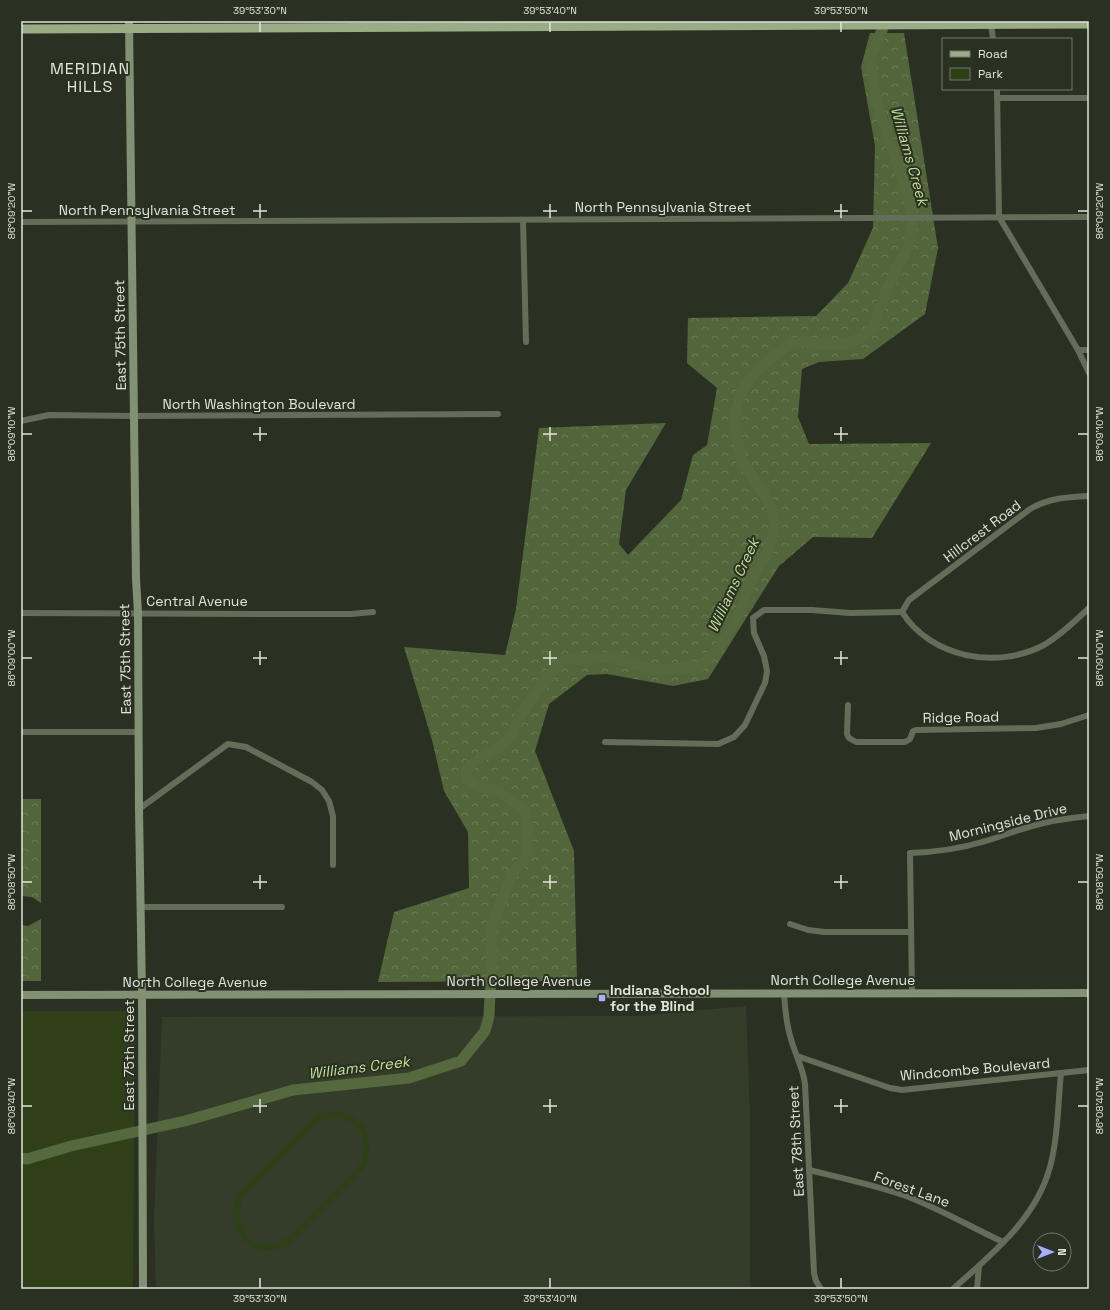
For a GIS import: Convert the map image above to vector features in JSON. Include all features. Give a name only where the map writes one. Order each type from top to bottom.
[{"type":"main road","points":[[21,29],[129,25],[1089,24]]},
{"type":"street","points":[[991,24],[993,38]]},
{"type":"street","name":"East 75th Street","points":[[129,25],[136,578],[138,613],[143,1289]]},
{"type":"street","points":[[997,90],[999,217],[1078,350],[1089,373]]},
{"type":"street","points":[[997,98],[1089,98]]},
{"type":"street","name":"North Pennsylvania Street","points":[[21,222],[1089,217]]},
{"type":"street","points":[[523,220],[526,342]]},
{"type":"street","points":[[1078,350],[1089,350]]},
{"type":"street","name":"North Washington Boulevard","points":[[21,421],[49,415],[498,414]]},
{"type":"street","name":"Hillcrest Road","points":[[902,612],[908,600],[1030,509],[1059,498],[1089,496]]},
{"type":"street","points":[[605,742],[718,744],[734,737],[745,725],[765,682],[767,671],[764,656],[754,634],[753,618],[764,610],[812,610],[850,613],[902,612],[920,632],[939,645],[965,655],[992,658],[1015,655],[1043,645],[1064,631],[1089,608]]},
{"type":"street","name":"Central Avenue","points":[[21,613],[351,614],[373,612]]},
{"type":"street","name":"Ridge Road","points":[[848,704],[847,734],[849,738],[856,742],[905,742],[910,739],[912,731],[916,730],[1041,727],[1062,724],[1089,715]]},
{"type":"street","points":[[21,732],[139,732]]},
{"type":"street","points":[[139,809],[228,744],[246,747],[312,782],[323,792],[329,801],[333,816],[333,866]]},
{"type":"street","name":"Morningside Drive","points":[[912,932],[910,853],[961,848],[1042,823],[1065,818],[1089,816]]},
{"type":"street","points":[[140,907],[282,907]]},
{"type":"street","points":[[790,924],[808,930],[824,932],[912,932],[912,993]]},
{"type":"street","name":"East 78th Street","points":[[784,993],[788,1028],[802,1067],[806,1084],[814,1273],[816,1281],[821,1289]]},
{"type":"street","name":"North College Avenue","points":[[21,995],[1089,993]]},
{"type":"street","name":"Windcombe Boulevard","points":[[797,1056],[890,1088],[902,1090],[1089,1070]]},
{"type":"street","points":[[954,1289],[1025,1219],[1037,1199],[1045,1181],[1053,1153],[1060,1073]]},
{"type":"street","name":"Forest Lane","points":[[809,1170],[890,1191],[907,1197],[1003,1242]]},
{"type":"street","points":[[977,1289],[978,1266]]},
{"type":"shaded area","points":[[746,1006],[750,1115],[750,1289],[156,1289],[154,1219],[162,1017],[639,1016]]},
{"type":"green space","points":[[870,33],[904,33],[938,248],[925,314],[863,359],[819,362],[802,369],[798,417],[809,444],[931,443],[872,538],[813,537],[779,566],[708,679],[673,686],[607,674],[587,675],[549,704],[535,751],[574,851],[577,981],[378,982],[394,912],[469,888],[468,832],[444,791],[432,740],[404,647],[505,655],[516,609],[539,428],[666,423],[626,490],[619,544],[628,555],[681,500],[693,455],[707,445],[717,388],[687,363],[688,318],[816,316],[848,283],[873,228],[875,146],[861,67]]},
{"type":"green space","points":[[21,799],[41,799],[41,903],[32,897],[21,896]]},
{"type":"green space","points":[[41,919],[41,981],[21,981],[21,925],[28,926]]},
{"type":"green space","points":[[21,1011],[135,1011],[133,1289],[21,1289]]},
{"type":"green space","points":[[326,1112],[340,1112],[353,1116],[360,1121],[368,1135],[369,1151],[366,1167],[289,1245],[275,1249],[263,1250],[252,1246],[243,1240],[236,1231],[233,1220],[234,1207],[238,1194],[317,1115]],"holes":[[[334,1118],[348,1121],[357,1129],[363,1139],[364,1151],[359,1165],[289,1236],[278,1242],[267,1244],[258,1243],[250,1238],[244,1230],[240,1220],[240,1209],[244,1196],[315,1125],[323,1120]]]},
{"type":"waterway","name":"Williams Creek","points":[[21,1158],[27,1159],[71,1146],[185,1121],[293,1090],[409,1078],[461,1061],[485,1031],[489,1016],[492,952],[491,927],[512,874],[527,856],[528,828],[525,810],[499,792],[477,786],[466,779],[467,768],[482,756],[498,748],[511,737],[519,718],[535,694],[550,674],[564,660],[611,657],[649,669],[673,669],[700,666],[720,647],[741,610],[752,578],[768,552],[775,527],[771,506],[742,461],[734,424],[737,406],[745,385],[757,371],[790,344],[803,341],[826,345],[842,345],[856,341],[873,328],[887,289],[908,247],[912,228],[911,210],[907,193],[882,119],[874,88],[870,58],[886,21]]},
{"type":"place","name":"Indiana School for the Blind","points":[[602,998]]},
{"type":"district","name":"MERIDIAN HILLS","points":[[90,77]]}]
